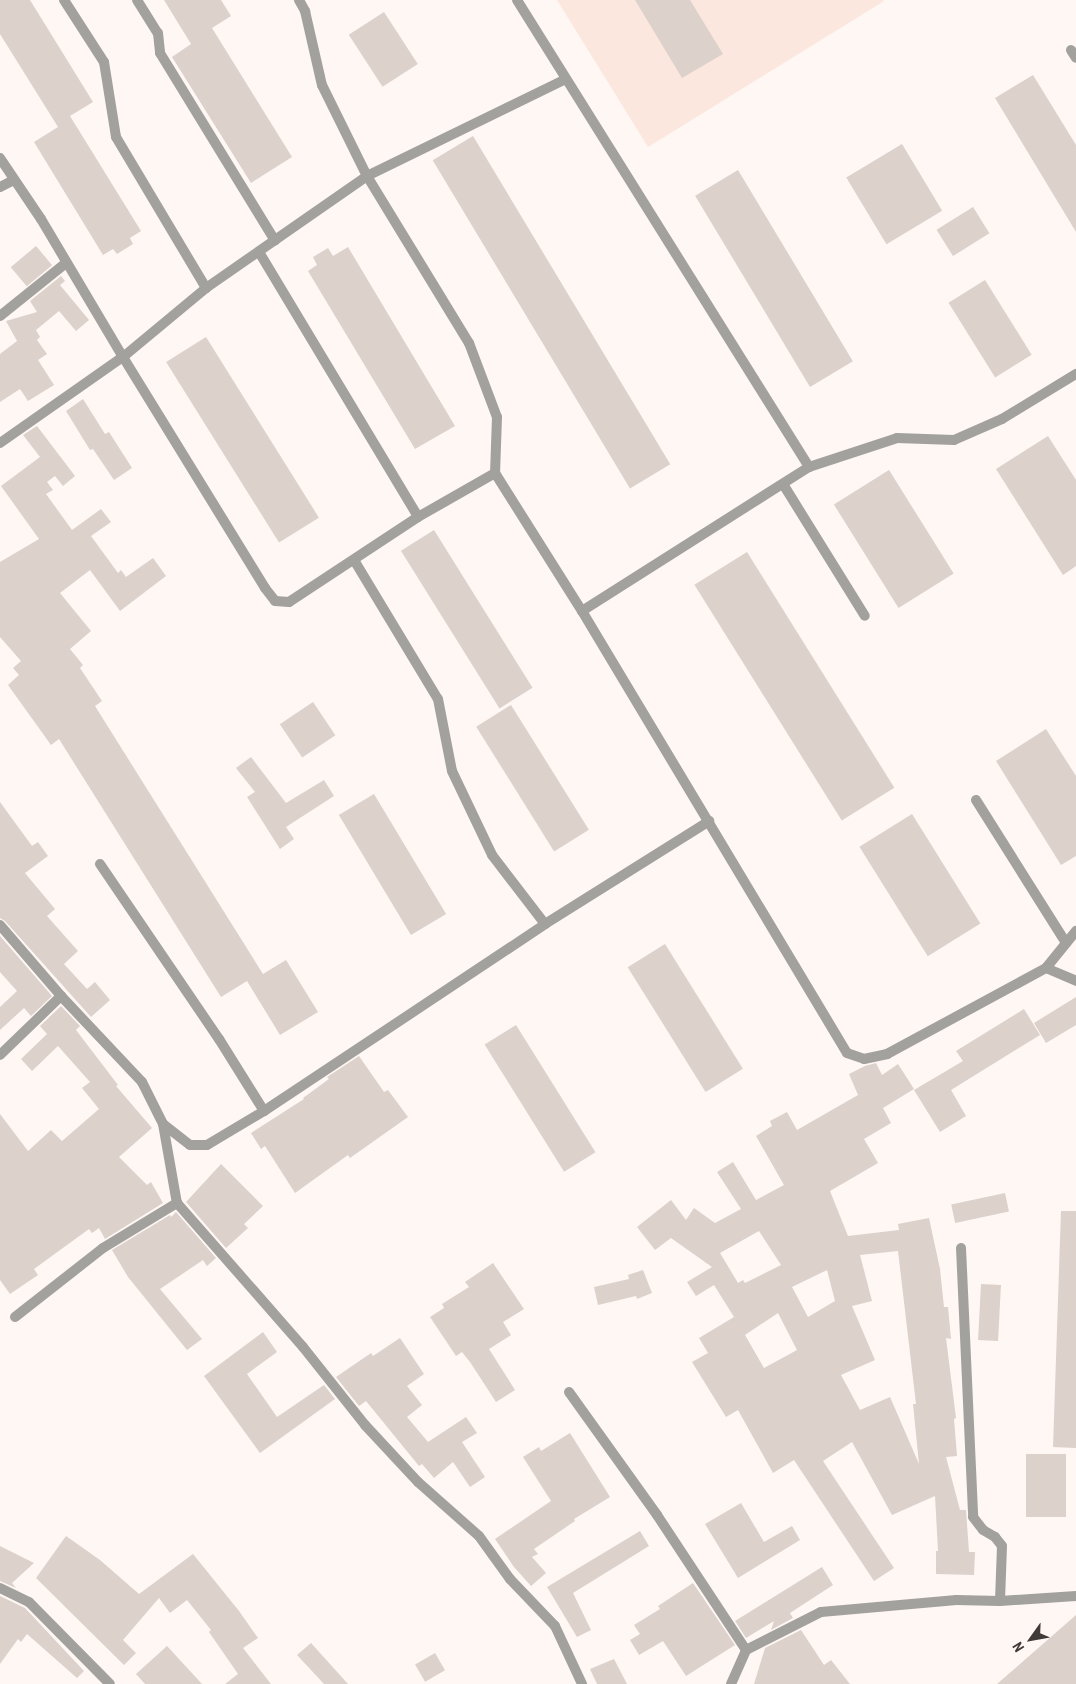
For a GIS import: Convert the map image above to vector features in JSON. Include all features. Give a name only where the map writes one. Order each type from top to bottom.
[{"type":"street","points":[[64,0],[104,62],[116,137],[206,288]]},
{"type":"street","points":[[137,0],[158,33],[160,53],[275,241]]},
{"type":"street","points":[[299,0],[305,11],[322,85],[367,176],[469,343],[497,417],[495,473],[582,611],[847,1054],[864,1059],[887,1054],[1046,968],[1076,931]]},
{"type":"street","points":[[517,0],[809,467]]},
{"type":"street","points":[[0,443],[123,357],[206,288],[367,176],[566,79]]},
{"type":"street","points":[[0,158],[41,219],[123,357],[265,588],[275,601],[289,602],[418,517],[495,473]]},
{"type":"street","points":[[0,187],[14,180]]},
{"type":"street","points":[[260,252],[418,517]]},
{"type":"street","points":[[0,316],[66,263]]},
{"type":"street","points":[[582,611],[809,467],[897,438],[954,440],[1002,419],[1076,374]]},
{"type":"street","points":[[783,484],[865,616]]},
{"type":"street","points":[[354,560],[438,699],[452,771],[492,855],[545,924]]},
{"type":"street","points":[[976,800],[1066,943]]},
{"type":"street","points":[[164,1124],[190,1145],[207,1145],[264,1111],[545,924],[709,821]]},
{"type":"street","points":[[100,864],[219,1039],[264,1111]]},
{"type":"street","points":[[0,925],[61,996],[142,1082],[164,1124],[177,1203],[303,1347],[365,1425],[418,1482],[479,1536],[510,1579],[555,1626],[582,1684]]},
{"type":"street","points":[[1046,968],[1076,981]]},
{"type":"street","points":[[0,1055],[61,996]]},
{"type":"street","points":[[15,1318],[103,1248],[177,1203]]},
{"type":"street","points":[[961,1248],[973,1517],[983,1530],[995,1537],[1002,1546],[1000,1601]]},
{"type":"street","points":[[569,1392],[657,1515],[746,1650]]},
{"type":"street","points":[[0,1588],[29,1602],[110,1684]]},
{"type":"street","points":[[731,1684],[746,1650],[821,1612],[956,1600],[1000,1601],[1076,1596]]},
{"type":"shaded area","points":[[557,0],[883,0],[884,1],[648,147]]},
{"type":"building","points":[[0,0],[30,0],[93,102],[70,116],[141,231],[130,238],[133,244],[117,254],[113,249],[103,255],[34,142],[58,127],[0,34]]},
{"type":"building","points":[[164,0],[221,0],[231,16],[212,28],[292,157],[251,183],[172,57],[191,44]]},
{"type":"building","points":[[635,0],[690,0],[723,54],[682,78]]},
{"type":"building","points":[[384,12],[418,64],[383,87],[349,35]]},
{"type":"building","points":[[1033,75],[1076,145],[1076,232],[995,98]]},
{"type":"building","points":[[473,136],[670,464],[630,489],[433,160]]},
{"type":"building","points":[[902,144],[942,211],[886,244],[846,177]]},
{"type":"building","points":[[738,170],[853,361],[810,387],[695,196]]},
{"type":"building","points":[[973,207],[989,233],[953,256],[937,230]]},
{"type":"building","points":[[36,246],[52,265],[27,286],[11,267]]},
{"type":"building","points":[[348,247],[455,426],[415,449],[308,271],[317,265],[313,257],[328,248],[333,256]]},
{"type":"building","points":[[61,276],[65,281],[60,285],[89,320],[76,331],[59,311],[36,330],[40,337],[37,340],[47,354],[38,360],[54,385],[28,401],[20,389],[0,402],[0,354],[17,341],[6,321],[37,312],[30,301]]},
{"type":"building","points":[[985,280],[1032,355],[995,377],[949,303]]},
{"type":"building","points":[[206,337],[319,518],[279,543],[166,362]]},
{"type":"building","points":[[83,399],[105,434],[109,432],[132,468],[114,480],[93,449],[90,450],[66,411]]},
{"type":"building","points":[[37,426],[75,476],[63,486],[55,476],[47,482],[53,490],[46,494],[72,530],[101,509],[111,522],[91,536],[118,573],[121,570],[126,577],[153,558],[166,576],[120,611],[90,570],[60,593],[91,631],[70,649],[83,665],[80,668],[102,701],[95,706],[263,974],[286,960],[318,1012],[280,1035],[247,981],[221,997],[59,739],[51,745],[8,685],[19,675],[13,668],[21,661],[0,637],[0,562],[39,539],[1,486],[40,457],[23,435]]},
{"type":"building","points":[[1048,436],[1076,480],[1076,566],[1063,575],[996,469]]},
{"type":"building","points":[[889,470],[954,573],[899,608],[834,504]]},
{"type":"building","points":[[434,530],[533,688],[499,708],[401,551]]},
{"type":"building","points":[[747,552],[894,788],[842,821],[694,585]]},
{"type":"building","points":[[313,702],[335,735],[302,758],[280,724]]},
{"type":"building","points":[[511,705],[589,830],[554,851],[476,727]]},
{"type":"building","points":[[1046,729],[1076,776],[1076,856],[1061,865],[996,761]]},
{"type":"building","points":[[251,757],[286,803],[324,780],[334,796],[286,827],[294,839],[280,849],[247,797],[255,792],[236,768]]},
{"type":"building","points":[[374,794],[446,914],[411,935],[339,815]]},
{"type":"building","points":[[0,802],[32,846],[38,842],[48,856],[25,873],[55,909],[47,916],[78,951],[64,964],[87,989],[95,982],[110,1000],[91,1017],[5,921],[0,918]]},
{"type":"building","points":[[912,814],[980,923],[928,956],[859,847]]},
{"type":"building","points":[[0,936],[52,996],[31,1016],[24,1008],[0,1030],[0,1007],[17,991],[0,972]]},
{"type":"building","points":[[665,944],[743,1069],[706,1092],[628,967]]},
{"type":"building","points":[[1076,997],[1076,1025],[1046,1043],[1034,1023]]},
{"type":"building","points":[[61,1006],[80,1026],[76,1030],[118,1085],[116,1086],[152,1128],[119,1157],[147,1185],[151,1182],[163,1203],[105,1239],[99,1228],[92,1233],[89,1229],[34,1269],[38,1275],[10,1294],[0,1280],[0,1114],[28,1151],[51,1130],[62,1141],[99,1109],[82,1088],[90,1082],[58,1046],[32,1071],[21,1059],[47,1034],[40,1026]]},
{"type":"building","points":[[1024,1009],[1040,1035],[951,1090],[966,1116],[940,1132],[914,1090],[963,1061],[956,1051]]},
{"type":"building","points":[[516,1025],[595,1152],[564,1172],[485,1045]]},
{"type":"building","points":[[359,1056],[384,1092],[388,1090],[408,1117],[350,1158],[348,1155],[295,1193],[265,1146],[261,1149],[251,1133],[304,1099],[329,1079],[327,1077]]},
{"type":"building","points":[[876,1063],[882,1075],[898,1064],[914,1089],[883,1108],[891,1123],[864,1139],[878,1163],[830,1191],[848,1236],[899,1230],[898,1224],[929,1218],[940,1269],[944,1307],[948,1307],[951,1339],[946,1338],[956,1418],[954,1419],[957,1456],[946,1457],[960,1510],[966,1510],[969,1552],[975,1552],[974,1575],[936,1574],[936,1551],[938,1551],[935,1496],[892,1515],[852,1442],[823,1461],[894,1568],[874,1581],[794,1460],[773,1473],[738,1410],[726,1417],[692,1362],[708,1353],[699,1338],[734,1317],[714,1285],[696,1296],[687,1282],[712,1267],[671,1238],[655,1250],[637,1227],[671,1200],[686,1220],[694,1208],[715,1223],[741,1209],[717,1172],[733,1162],[756,1200],[784,1185],[756,1136],[772,1126],[770,1121],[787,1112],[797,1130],[858,1095],[849,1074]],"holes":[[[759,1231],[781,1265],[745,1283],[743,1280],[738,1283],[720,1253]],[[898,1251],[916,1404],[913,1404],[919,1464],[890,1397],[860,1410],[841,1375],[875,1360],[852,1306],[872,1301],[860,1255]],[[827,1270],[835,1301],[808,1317],[792,1287]],[[778,1313],[797,1350],[764,1368],[745,1335]]]},
{"type":"building","points":[[221,1164],[263,1206],[244,1224],[248,1228],[226,1248],[186,1202]]},
{"type":"building","points":[[1005,1193],[1009,1212],[955,1223],[951,1204]]},
{"type":"building","points":[[1061,1211],[1076,1211],[1076,1448],[1053,1447]]},
{"type":"building","points":[[176,1212],[216,1258],[207,1266],[203,1260],[160,1289],[202,1339],[187,1350],[128,1277],[112,1250],[170,1215],[171,1217]]},
{"type":"building","points":[[493,1263],[524,1309],[503,1322],[511,1335],[489,1349],[515,1390],[496,1402],[470,1362],[462,1352],[456,1356],[430,1317],[444,1308],[442,1304],[469,1287],[465,1282]]},
{"type":"building","points":[[643,1270],[652,1293],[637,1299],[636,1296],[598,1305],[594,1287],[629,1279],[628,1275]]},
{"type":"building","points":[[981,1284],[1001,1285],[998,1341],[978,1340]]},
{"type":"building","points":[[263,1332],[277,1352],[247,1374],[277,1417],[324,1385],[335,1399],[260,1453],[204,1376]]},
{"type":"building","points":[[400,1338],[424,1374],[407,1386],[422,1405],[407,1417],[428,1442],[466,1417],[477,1433],[462,1442],[485,1477],[470,1487],[453,1462],[434,1478],[422,1464],[419,1466],[366,1401],[359,1406],[336,1377],[371,1353],[373,1356]]},
{"type":"building","points":[[570,1433],[610,1497],[574,1519],[575,1521],[534,1549],[538,1554],[532,1557],[546,1573],[531,1586],[514,1567],[495,1539],[551,1501],[523,1457],[539,1447],[541,1451]]},
{"type":"building","points":[[1026,1454],[1066,1454],[1066,1517],[1026,1517]]},
{"type":"building","points":[[741,1503],[764,1542],[792,1526],[800,1540],[738,1578],[705,1524]]},
{"type":"building","points":[[640,1531],[649,1546],[573,1593],[591,1630],[577,1637],[547,1587]]},
{"type":"building","points":[[66,1536],[100,1560],[139,1594],[193,1554],[258,1638],[243,1648],[271,1684],[225,1684],[238,1674],[209,1632],[211,1630],[187,1600],[170,1613],[159,1598],[123,1640],[136,1653],[124,1665],[36,1578]]},
{"type":"building","points":[[0,1546],[34,1563],[12,1583],[16,1588],[0,1581]]},
{"type":"building","points":[[822,1567],[833,1585],[790,1613],[793,1618],[771,1630],[774,1621],[746,1638],[735,1621]]},
{"type":"building","points":[[693,1583],[735,1645],[686,1676],[663,1641],[639,1655],[630,1640],[640,1634],[634,1625],[660,1609],[658,1606]]},
{"type":"building","points":[[0,1596],[25,1608],[84,1671],[77,1678],[27,1634],[21,1642],[18,1639],[0,1664]]},
{"type":"building","points":[[1076,1615],[1076,1684],[997,1684]]},
{"type":"building","points":[[801,1630],[824,1665],[831,1660],[850,1684],[754,1684],[765,1648]]},
{"type":"building","points":[[311,1643],[348,1684],[324,1684],[297,1655]]},
{"type":"building","points":[[167,1646],[202,1684],[145,1684],[136,1674]]},
{"type":"building","points":[[435,1653],[445,1670],[425,1682],[415,1665]]},
{"type":"building","points":[[614,1659],[627,1684],[597,1684],[590,1669]]}]
